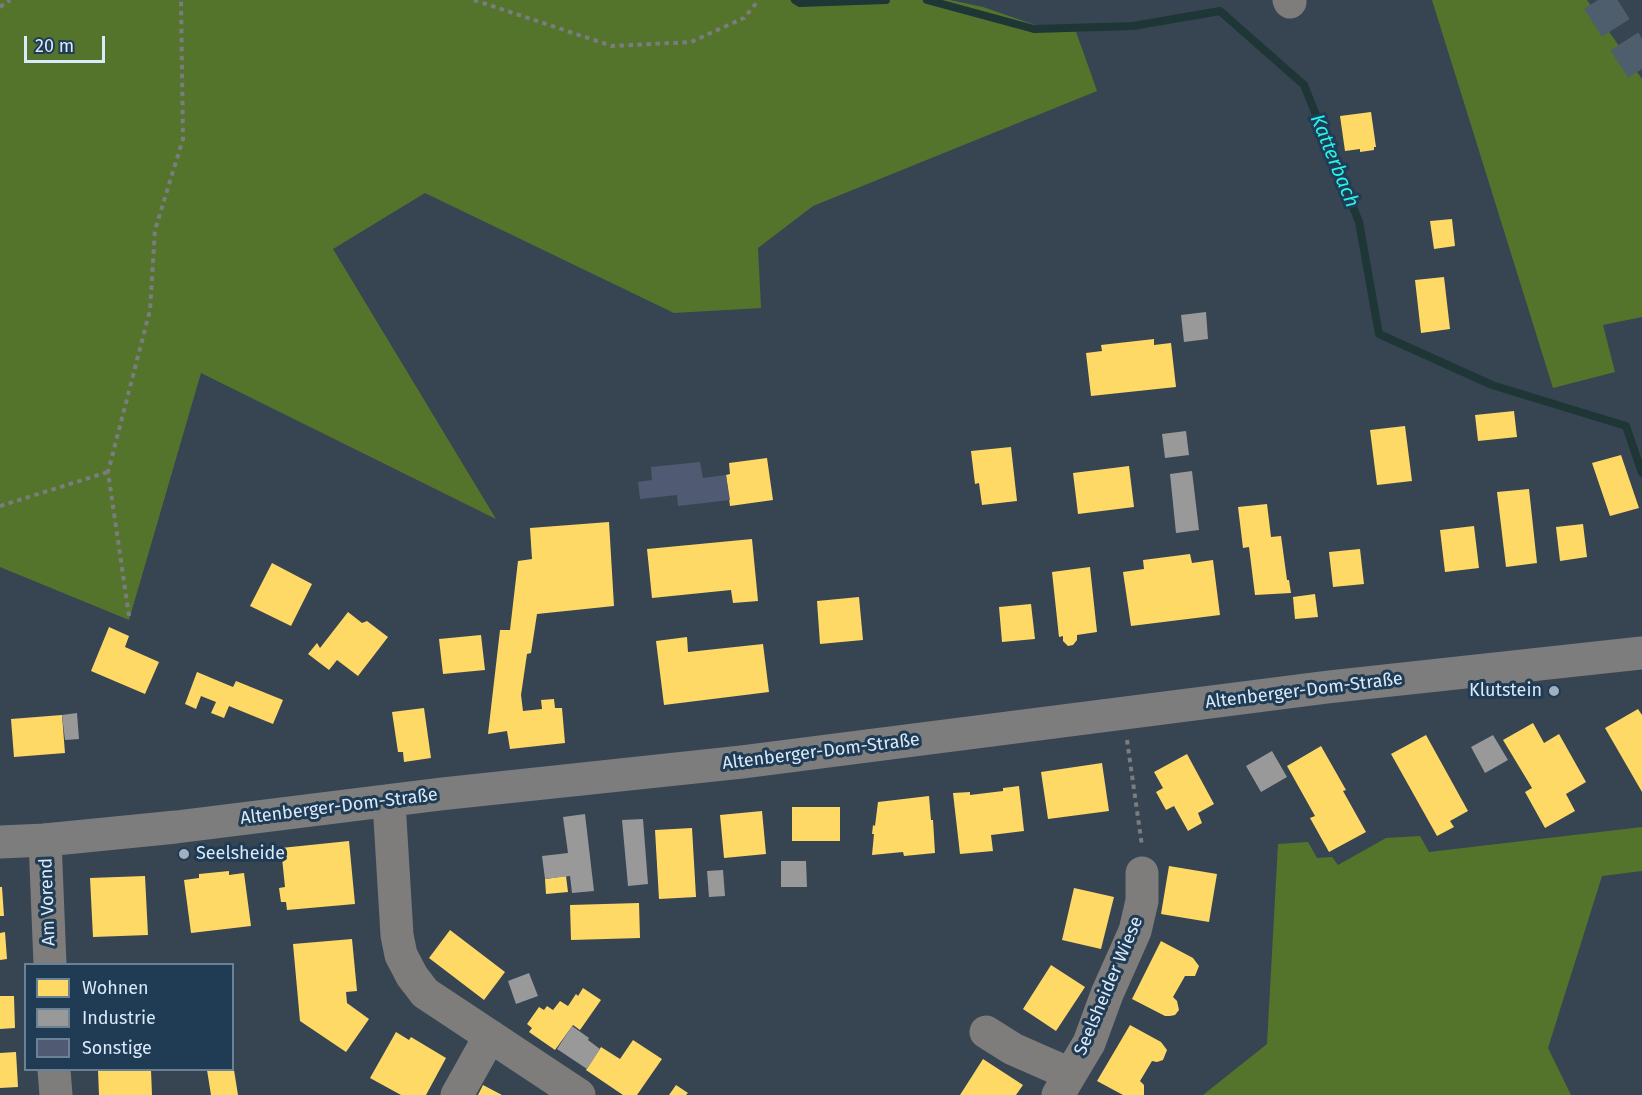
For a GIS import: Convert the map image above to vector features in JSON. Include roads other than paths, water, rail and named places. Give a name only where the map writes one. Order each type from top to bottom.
[{"type":"main road","name":"Altenberger-Dom-Straße","points":[[0,842],[45,840],[742,762],[1340,686],[1642,653]]},
{"type":"street","points":[[389,802],[397,935],[401,955],[412,976],[425,993],[579,1095]]},
{"type":"street","name":"Am Vorend","points":[[45,840],[50,963]]},
{"type":"street","name":"Seelsheider Wiese","points":[[1064,1085],[1089,1043],[1107,994],[1135,931],[1142,901],[1142,873]]},
{"type":"street","points":[[986,1032],[1064,1085]]},
{"type":"street","points":[[457,1095],[490,1036]]},
{"type":"street","points":[[54,1071],[56,1095]]},
{"type":"waterway","name":"Katterbach","points":[[795,0],[800,3],[886,0]]},
{"type":"waterway","name":"Katterbach","points":[[927,0],[1034,29],[1133,26],[1220,11],[1304,85],[1359,222],[1379,334],[1492,385],[1626,426],[1642,473]]},
{"type":"tunnel","points":[[1598,0],[1642,69]]},
{"type":"place","name":"Klutstein","points":[[1554,691]]},
{"type":"place","name":"Seelsheide","points":[[184,854]]}]
